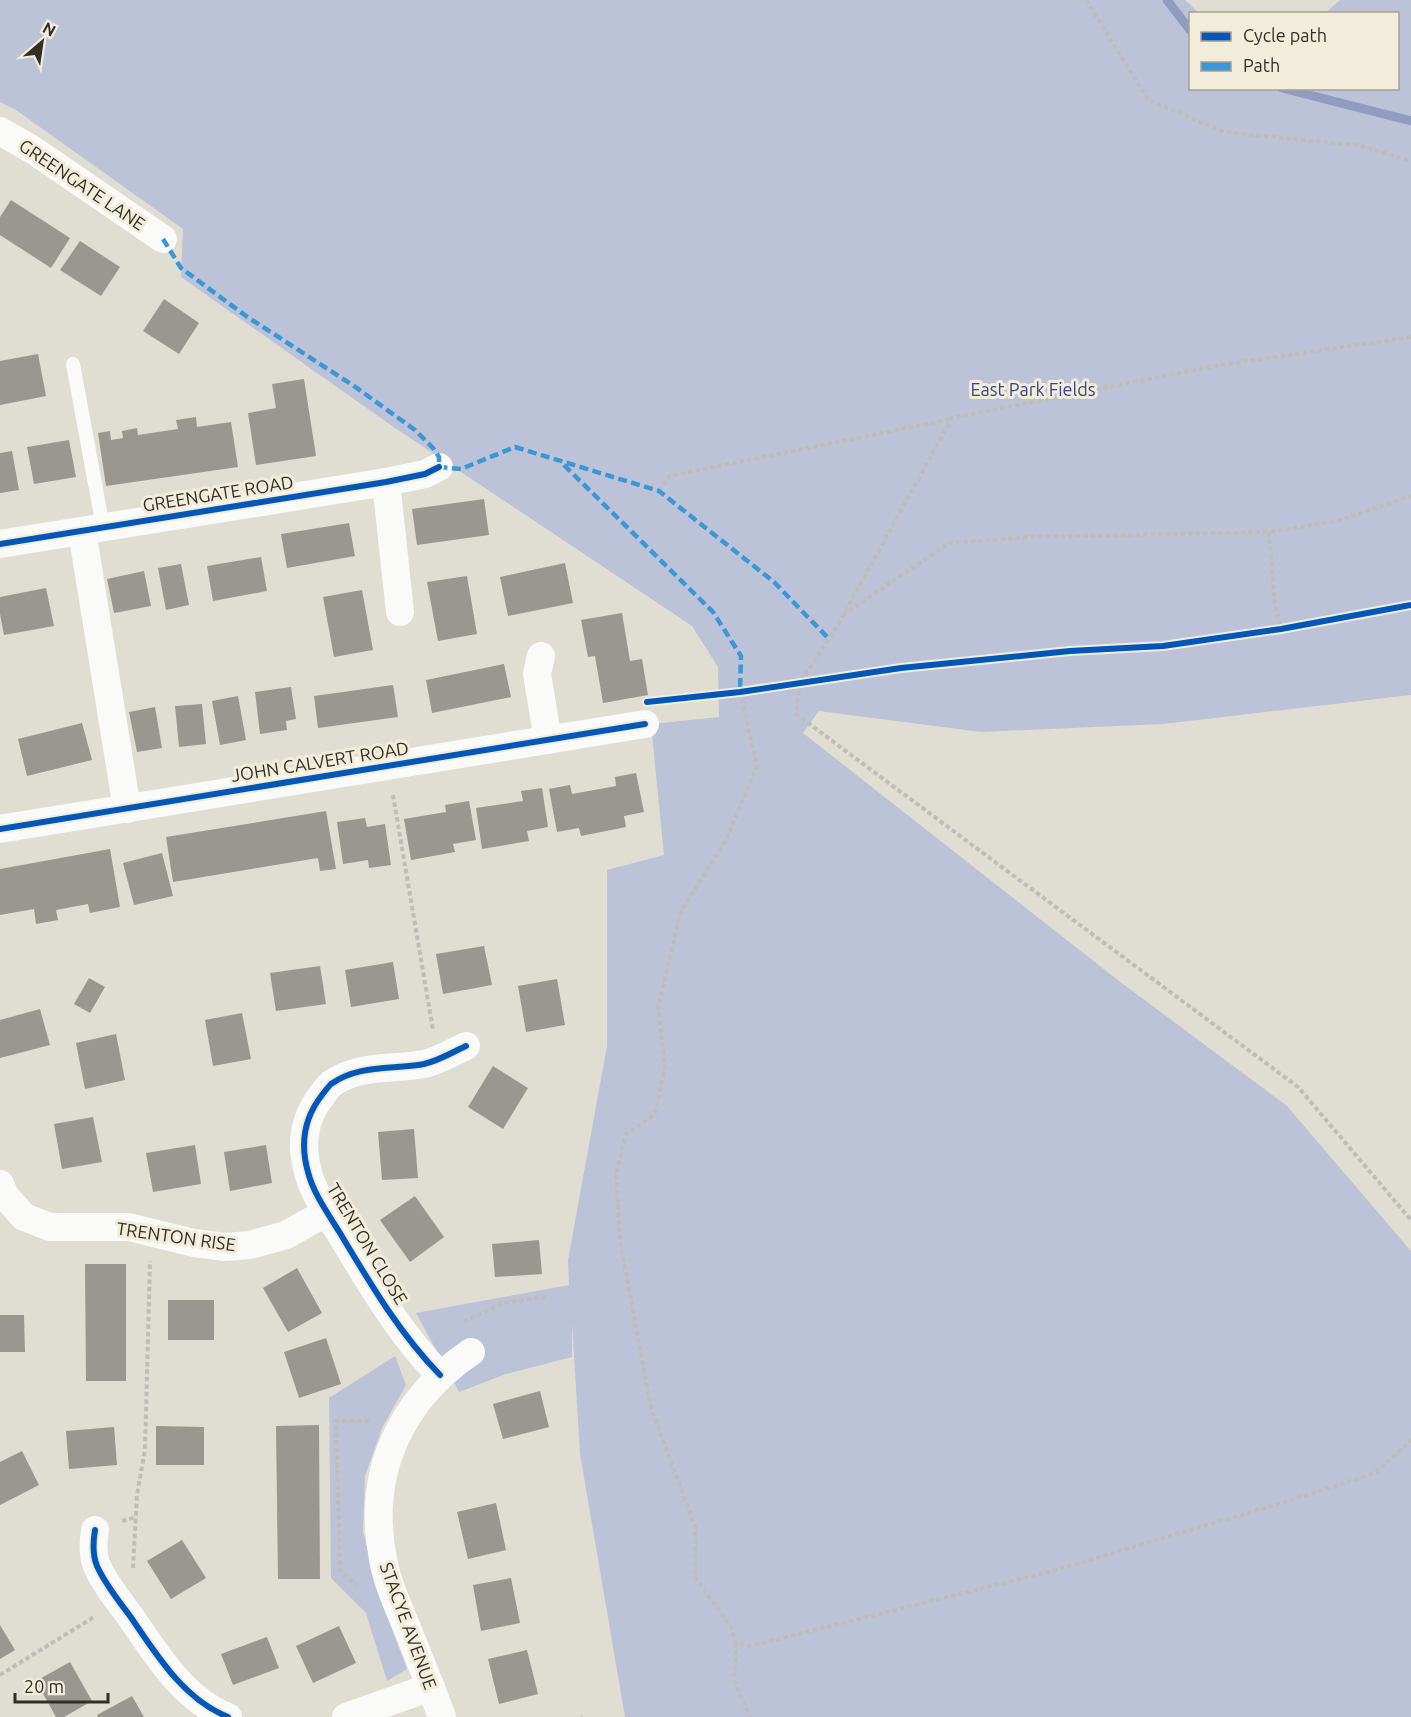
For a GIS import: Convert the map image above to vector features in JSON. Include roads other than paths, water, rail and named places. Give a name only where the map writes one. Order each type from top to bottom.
[{"type":"street","name":"GREENGATE LANE","points":[[0,131],[33,150],[163,239]]},
{"type":"street","name":"GREENGATE ROAD","points":[[0,544],[386,482],[425,474],[439,467]]},
{"type":"street","points":[[386,482],[400,612]]},
{"type":"street","points":[[93,529],[127,809]]},
{"type":"street","points":[[541,656],[537,674],[548,740]]},
{"type":"street","name":"JOHN CALVERT ROAD","points":[[0,829],[645,724]]},
{"type":"street","name":"TRENTON CLOSE","points":[[440,1375],[400,1328],[370,1283],[327,1212],[308,1174],[303,1150],[305,1125],[315,1104],[330,1085],[352,1073],[375,1067],[426,1063],[466,1046]]},
{"type":"street","name":"TRENTON RISE","points":[[0,1184],[5,1197],[24,1217],[50,1227],[129,1227],[195,1243],[225,1247],[250,1245],[286,1235],[327,1212]]},
{"type":"street","name":"STACYE AVENUE","points":[[442,1717],[395,1601],[383,1561],[377,1523],[388,1454],[402,1422],[440,1375],[471,1352]]},
{"type":"street","points":[[95,1530],[93,1544],[97,1565],[162,1662],[193,1695],[228,1717]]},
{"type":"street","points":[[346,1717],[431,1687]]},
{"type":"lane","points":[[73,364],[93,529]]},
{"type":"waterway","points":[[1167,0],[1189,29]]},
{"type":"waterway","points":[[1290,90],[1411,121]]},
{"type":"park label","name":"East Park Fields","points":[[1033,390]]}]
